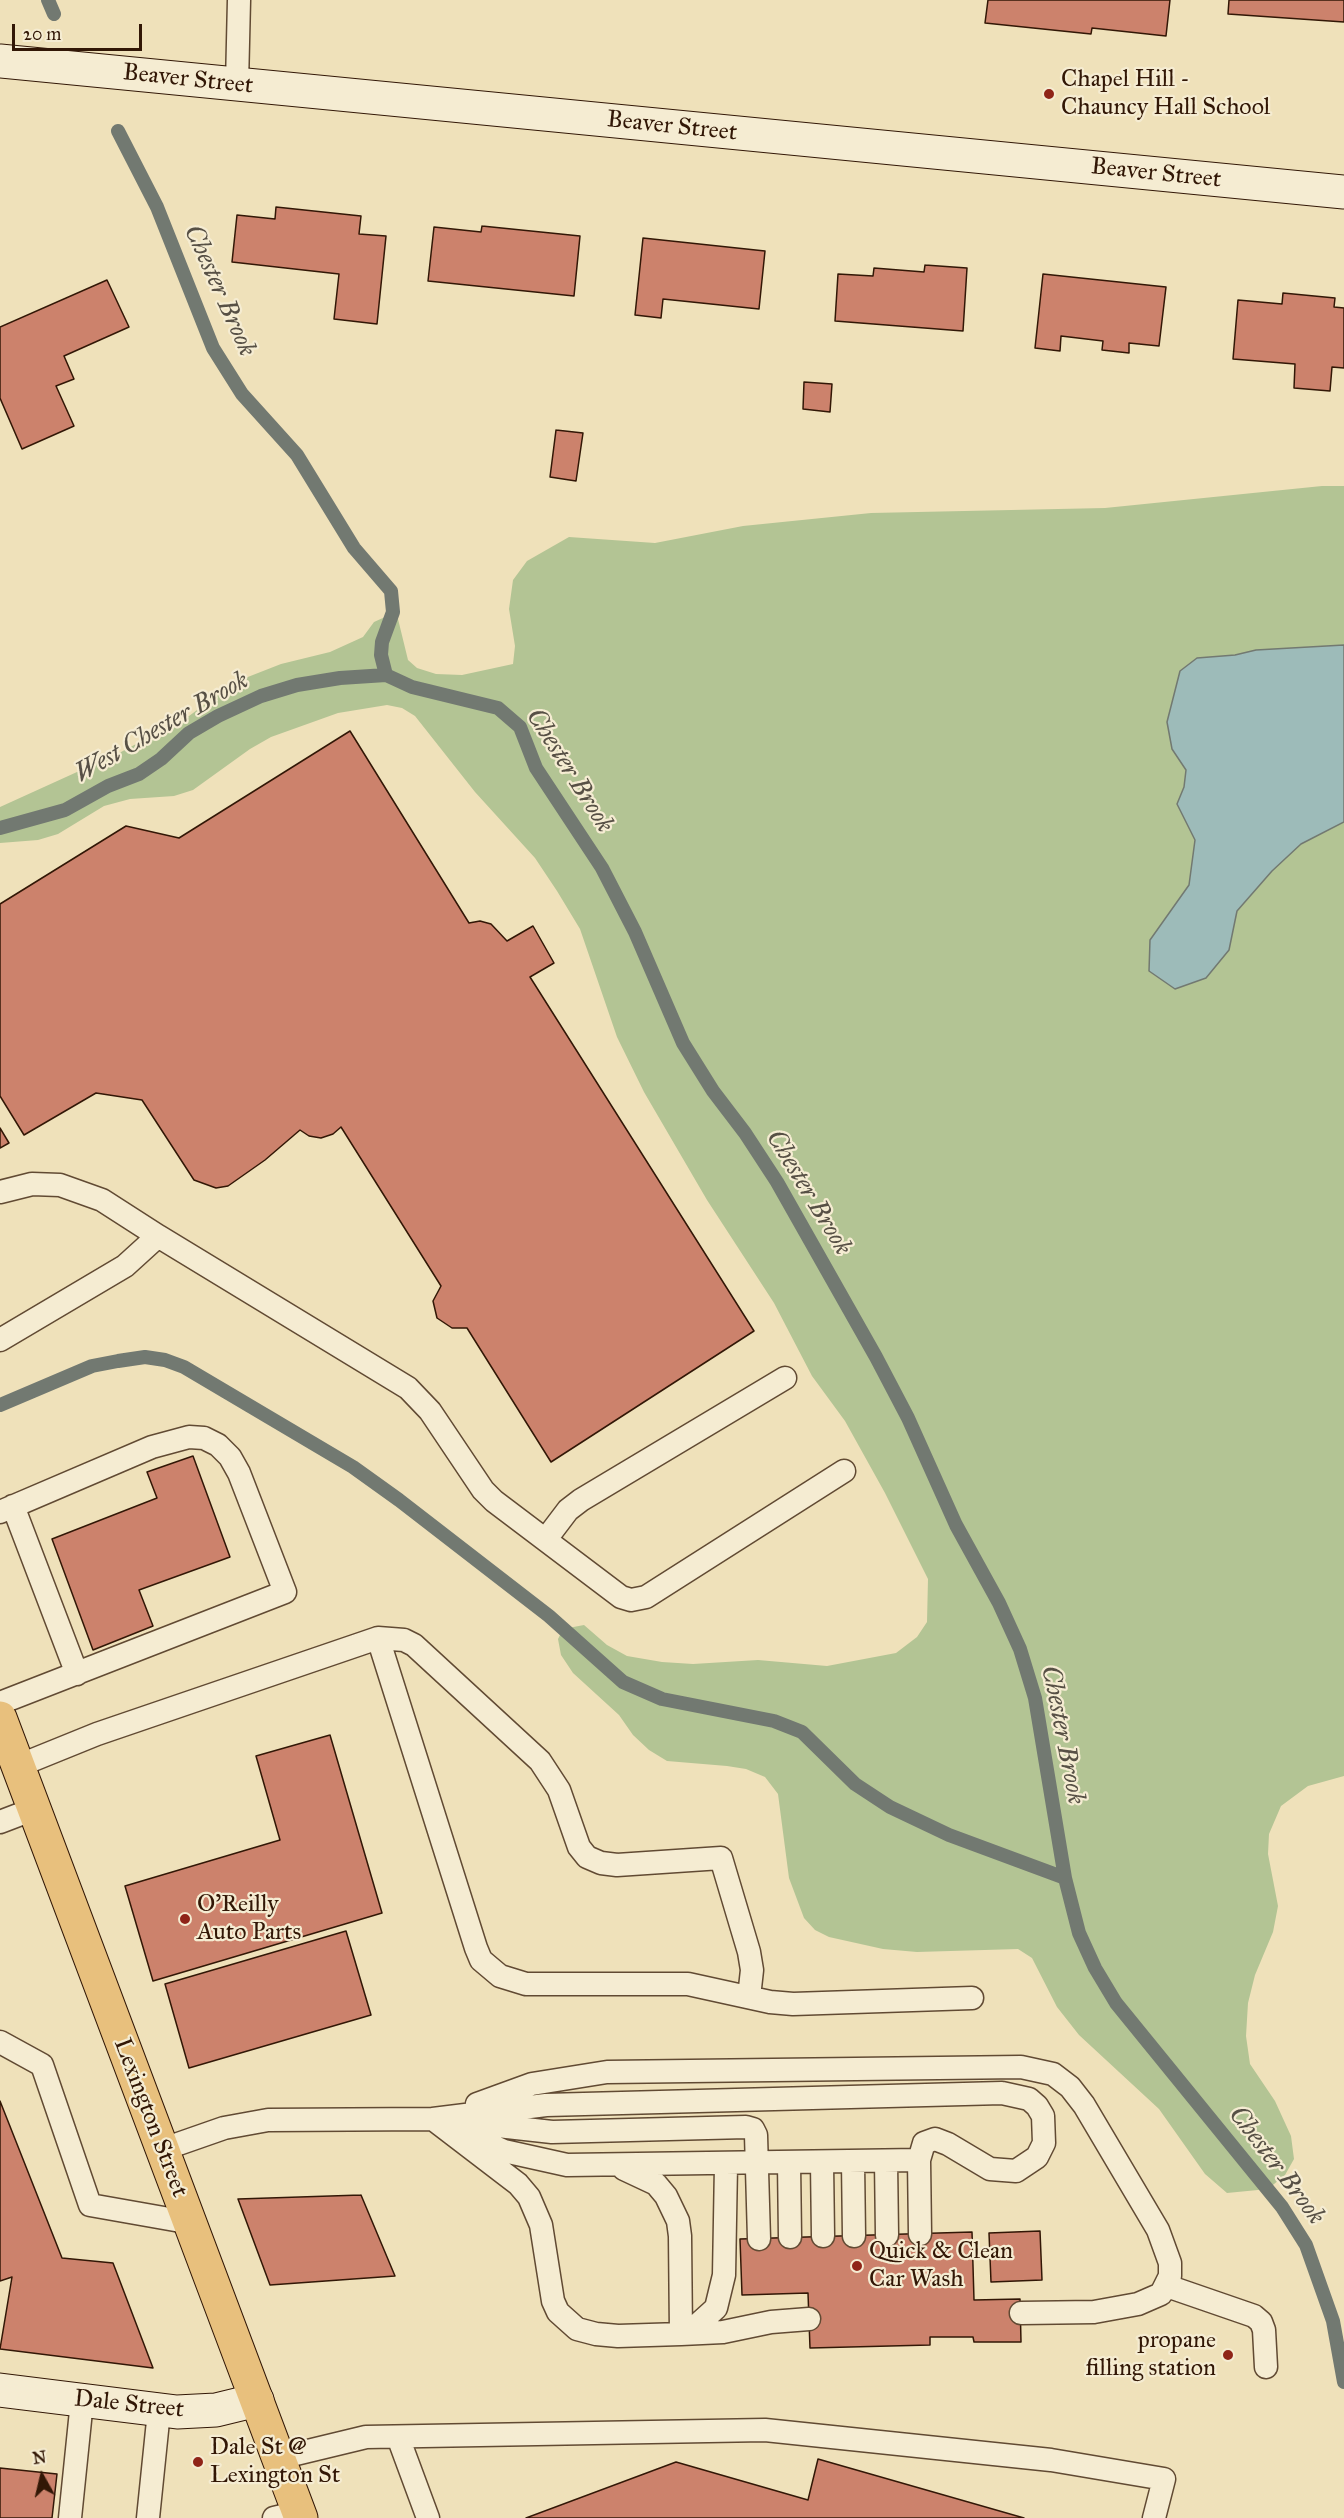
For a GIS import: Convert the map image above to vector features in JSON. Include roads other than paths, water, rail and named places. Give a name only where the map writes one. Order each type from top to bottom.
[{"type":"main road","name":"Beaver Street","points":[[0,62],[1344,192]]},
{"type":"main road","name":"Lexington Street","points":[[0,1719],[279,2458],[291,2516]]},
{"type":"main road","name":"Dale Street","points":[[0,2390],[159,2410],[197,2412],[257,2400]]},
{"type":"lane","points":[[237,84],[239,0]]},
{"type":"lane","points":[[0,1192],[32,1184],[60,1185],[102,1200],[408,1388],[430,1411],[483,1490],[494,1501],[621,1597],[631,1600],[646,1598],[844,1471]]},
{"type":"lane","points":[[0,1340],[125,1266],[158,1236]]},
{"type":"lane","points":[[546,1539],[568,1510],[581,1500],[785,1378]]},
{"type":"lane","points":[[0,1703],[77,1674],[285,1592],[239,1473],[230,1457],[218,1445],[204,1438],[189,1437],[152,1447],[6,1509],[77,1674]]},
{"type":"lane","points":[[18,1766],[107,1731],[378,1638],[396,1637],[414,1645],[540,1761],[559,1790],[579,1847],[587,1857],[601,1863],[617,1865],[721,1858],[749,1952],[752,1970],[749,1997]]},
{"type":"lane","points":[[378,1638],[476,1948],[481,1960],[490,1969],[512,1981],[526,1984],[688,1984],[793,2004],[972,1998]]},
{"type":"lane","points":[[0,1822],[34,1809]]},
{"type":"lane","points":[[0,2042],[42,2065],[90,2205],[192,2223]]},
{"type":"lane","points":[[433,2119],[532,2084],[599,2073],[1021,2067],[1042,2070],[1062,2080],[1077,2095],[1158,2230],[1170,2263],[1167,2286],[1161,2294],[1151,2300],[1094,2312],[1021,2313]]},
{"type":"lane","points":[[433,2119],[546,2104],[983,2093],[1002,2093],[1029,2099],[1043,2116],[1044,2143],[1037,2157],[1016,2171],[990,2169],[942,2140],[935,2139],[924,2143],[919,2160],[920,2234]]},
{"type":"lane","points":[[161,2150],[224,2128],[268,2120],[433,2119],[552,2132],[746,2127],[753,2129],[756,2135],[759,2239]]},
{"type":"lane","points":[[433,2119],[504,2151],[567,2165],[919,2160]]},
{"type":"lane","points":[[433,2119],[518,2184],[529,2197],[541,2225],[553,2301],[566,2321],[577,2329],[596,2334],[681,2334],[723,2332],[771,2322],[809,2319]]},
{"type":"lane","points":[[886,2161],[887,2235]]},
{"type":"lane","points":[[853,2162],[854,2236]]},
{"type":"lane","points":[[789,2163],[790,2237]]},
{"type":"lane","points":[[822,2163],[823,2236]]},
{"type":"lane","points":[[681,2334],[707,2318],[716,2308],[722,2295],[725,2257],[726,2164]]},
{"type":"lane","points":[[611,2166],[630,2171],[656,2184],[673,2208],[680,2236],[681,2334]]},
{"type":"lane","points":[[1167,2286],[1254,2316],[1262,2322],[1266,2367]]},
{"type":"lane","points":[[70,2518],[82,2401]]},
{"type":"lane","points":[[148,2518],[159,2410]]},
{"type":"lane","points":[[279,2458],[349,2440],[398,2436],[765,2430],[1051,2460],[1164,2479],[1154,2518]]},
{"type":"lane","points":[[398,2436],[428,2518]]},
{"type":"water","points":[[1344,645],[1344,822],[1301,844],[1272,871],[1237,911],[1229,950],[1206,978],[1175,989],[1149,971],[1150,940],[1189,885],[1195,840],[1177,804],[1184,787],[1186,770],[1172,749],[1167,722],[1180,671],[1197,658],[1235,655],[1256,650]]},
{"type":"waterway","name":"Chester Brook","points":[[48,0],[54,14]]},
{"type":"waterway","name":"Chester Brook","points":[[118,131],[157,207],[213,348],[242,394],[297,455],[354,548],[391,591],[393,612],[382,642],[381,655],[386,675],[412,687],[498,708],[520,727],[536,768],[602,868],[635,932],[683,1043],[713,1091],[745,1133],[777,1182],[876,1357],[908,1418],[956,1525],[999,1603],[1020,1649],[1035,1698],[1065,1878],[1079,1933],[1095,1968],[1116,2003],[1282,2207],[1306,2245],[1333,2321],[1344,2382]]},
{"type":"waterway","name":"West Chester Brook","points":[[0,828],[65,810],[108,786],[139,774],[161,759],[189,733],[218,716],[261,696],[297,685],[340,678],[386,675]]},
{"type":"waterway","points":[[0,1405],[92,1366],[145,1357],[165,1360],[184,1367],[353,1467],[399,1500],[549,1616],[623,1682],[662,1699],[774,1721],[802,1732],[855,1784],[890,1807],[949,1835],[1065,1878]]},
{"type":"place","name":"Chapel Hill - Chauncy Hall School","points":[[1049,94]]},
{"type":"place","name":"O'Reilly Auto Parts","points":[[185,1919]]},
{"type":"place","name":"Quick & Clean Car Wash","points":[[857,2266]]},
{"type":"place","name":"propane filling station","points":[[1228,2355]]},
{"type":"place","name":"Dale St @ Lexington St","points":[[198,2462]]}]
